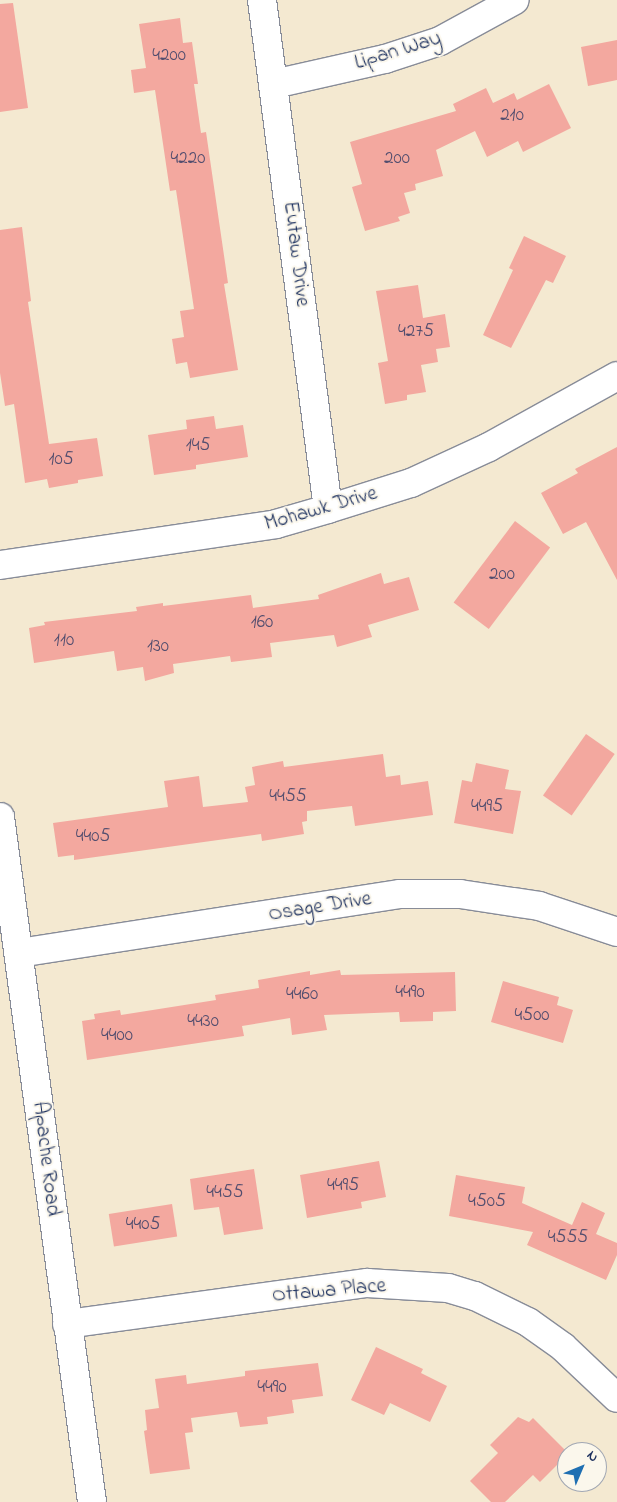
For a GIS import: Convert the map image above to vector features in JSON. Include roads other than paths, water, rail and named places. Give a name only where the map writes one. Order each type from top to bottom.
[{"type":"street","name":"Eutaw Drive","points":[[262,0],[328,509]]},
{"type":"street","name":"Lipan Way","points":[[274,84],[385,59],[440,41],[515,0]]},
{"type":"street","name":"Mohawk Drive","points":[[0,565],[276,524],[328,509],[411,483],[489,447],[617,376]]},
{"type":"street","name":"Apache Road","points":[[0,816],[20,953],[67,1324],[92,1502]]},
{"type":"street","name":"Osage Drive","points":[[20,953],[400,894],[460,894],[539,906],[616,930]]},
{"type":"street","name":"Ottawa Place","points":[[67,1324],[367,1283],[448,1288],[475,1296],[528,1322],[563,1347],[617,1398]]}]
